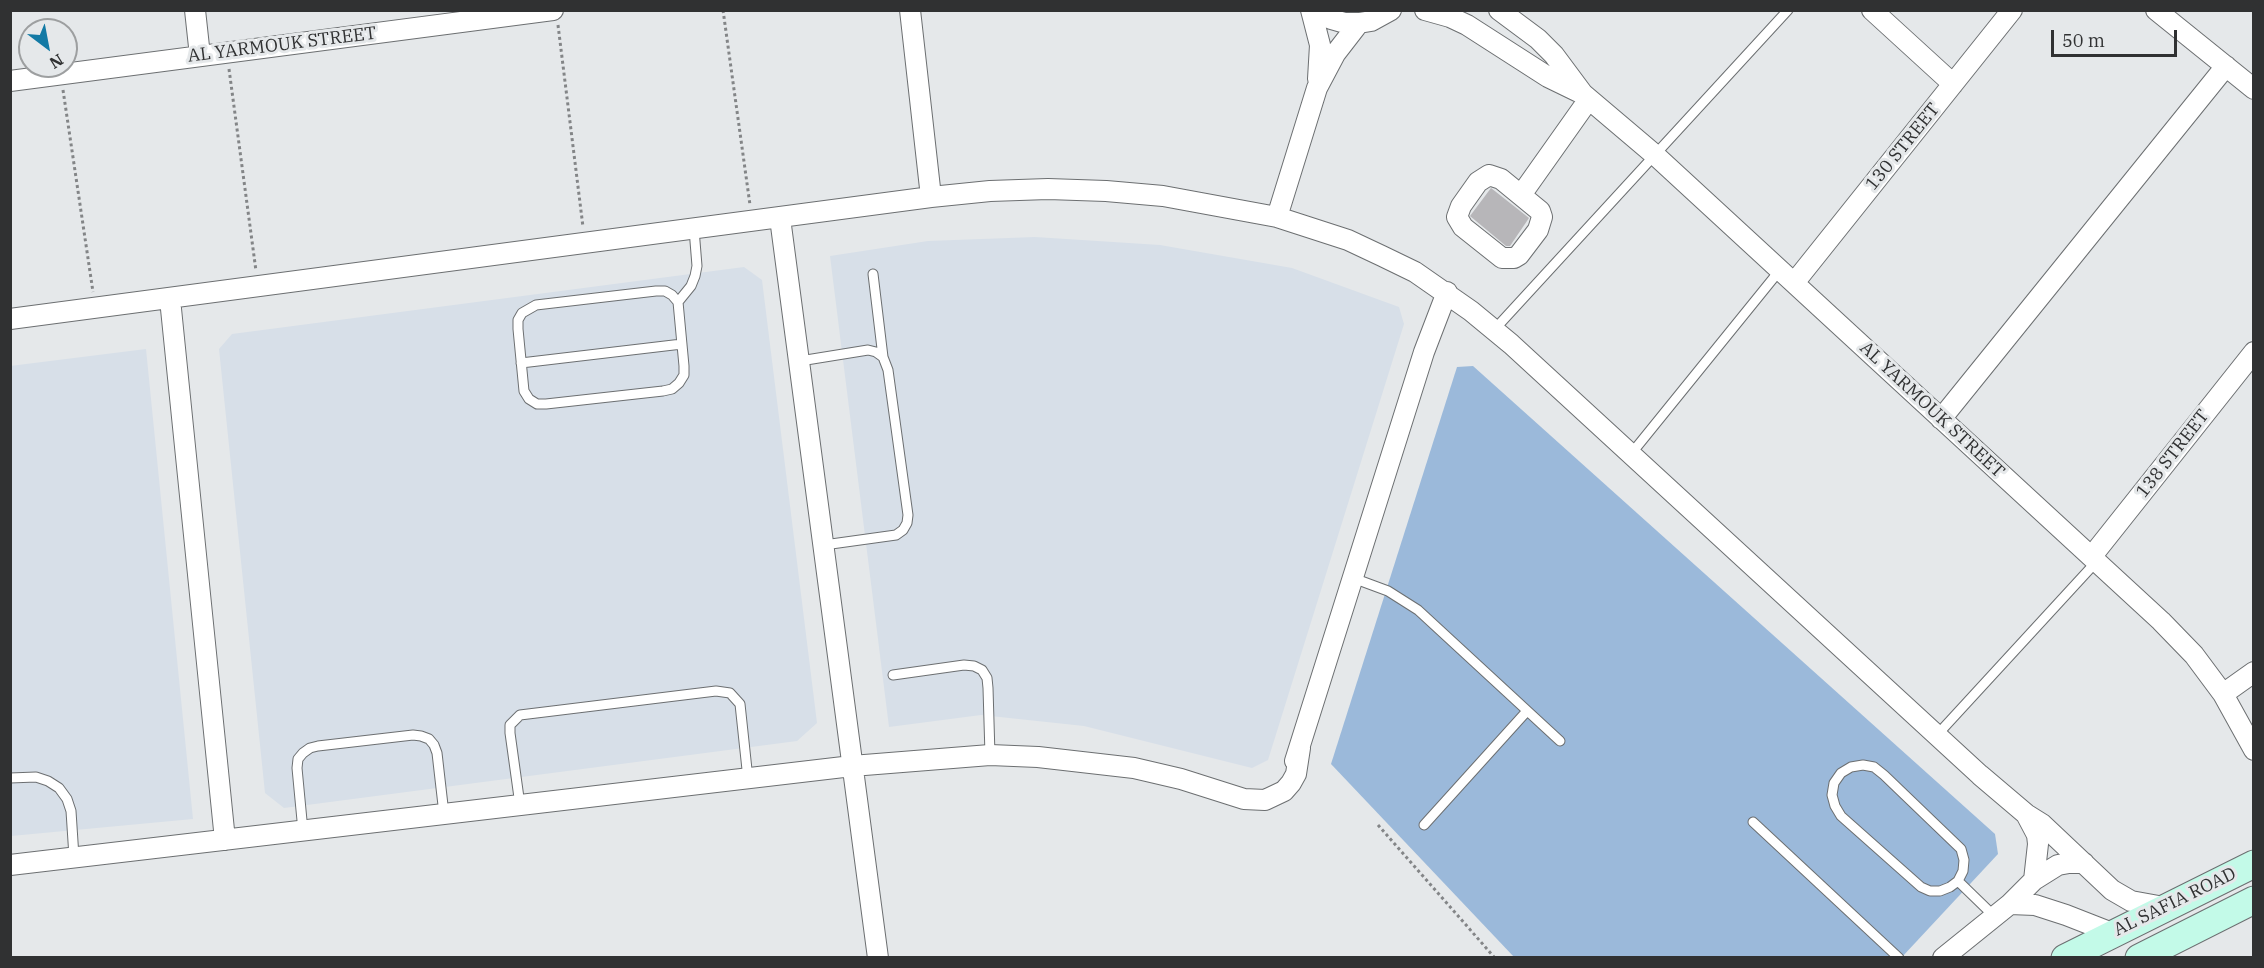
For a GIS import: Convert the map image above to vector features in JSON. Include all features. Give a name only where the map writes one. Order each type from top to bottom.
[{"type":"main road","name":"AL SAFIA ROAD","points":[[2064,957],[2250,863]]},
{"type":"main road","name":"AL SAFIA ROAD","points":[[2139,957],[2253,900]]},
{"type":"street","points":[[195,10],[200,56]]},
{"type":"street","points":[[909,10],[931,197]]},
{"type":"street","points":[[1277,217],[1317,88],[1320,45],[1311,10]]},
{"type":"street","points":[[1316,10],[1331,19],[1345,23],[1371,21],[1391,10]]},
{"type":"street","name":"AL YARMOUK STREET","points":[[1425,10],[1450,17],[1467,25],[1548,77],[1586,97],[1655,155],[2161,621],[2194,655],[2223,694],[2253,750]]},
{"type":"street","name":"AL YARMOUK STREET","points":[[1499,10],[1538,39],[1554,55],[1586,97]]},
{"type":"street","points":[[1872,10],[1953,84]]},
{"type":"street","name":"130 STREET","points":[[1787,277],[1953,84],[2013,10]]},
{"type":"street","points":[[2156,10],[2253,89]]},
{"type":"street","name":"AL YARMOUK STREET","points":[[78,72],[200,56],[456,17],[556,16]]},
{"type":"street","points":[[1317,88],[1335,54],[1359,23]]},
{"type":"street","points":[[1941,419],[2226,66]]},
{"type":"street","name":"AL YARMOUK STREET","points":[[10,81],[32,78]]},
{"type":"street","points":[[1521,195],[1586,97]]},
{"type":"street","points":[[1495,176],[1521,195],[1540,211],[1542,224],[1523,250],[1514,258],[1502,258],[1459,223],[1458,211],[1483,178],[1495,176]]},
{"type":"street","points":[[10,319],[931,197],[1024,190],[1106,191],[1163,196],[1277,217],[1348,240],[1415,272],[1447,292],[1494,330],[1937,735],[2026,814],[2042,824],[2121,896],[2131,901],[2164,907]]},
{"type":"street","points":[[780,218],[878,957]]},
{"type":"street","points":[[10,865],[852,766],[990,755],[1038,757],[1134,768],[1181,779],[1254,801],[1265,800],[1284,791],[1296,774],[1300,748],[1353,578],[1424,352],[1447,292]]},
{"type":"street","points":[[170,298],[225,840]]},
{"type":"street","name":"138 STREET","points":[[2095,559],[2253,351]]},
{"type":"street","points":[[2223,694],[2253,672]]},
{"type":"street","points":[[2026,814],[2037,835],[2034,880]]},
{"type":"street","points":[[1942,957],[2010,904],[2034,880],[2058,865],[2084,863]]},
{"type":"street","points":[[2010,904],[2035,905],[2112,933]]},
{"type":"lane","points":[[1494,330],[1788,10]]},
{"type":"lane","points":[[678,302],[685,295],[695,276],[697,266],[694,229]]},
{"type":"lane","points":[[824,545],[896,535],[907,523],[908,514],[888,370],[883,357],[873,274]]},
{"type":"lane","points":[[1631,454],[1787,277]]},
{"type":"lane","points":[[656,291],[665,291],[678,302],[684,375],[672,389],[537,404],[524,392],[518,320],[528,307],[656,291]]},
{"type":"lane","points":[[521,363],[682,344]]},
{"type":"lane","points":[[800,362],[868,350],[883,357]]},
{"type":"lane","points":[[1937,735],[2095,559]]},
{"type":"lane","points":[[1353,578],[1388,591],[1418,610],[1560,741]]},
{"type":"lane","points":[[894,675],[964,665],[982,670],[987,678],[988,688],[990,755]]},
{"type":"lane","points":[[520,805],[510,725],[520,715],[692,694],[723,691],[740,704],[748,779]]},
{"type":"lane","points":[[1424,825],[1527,711]]},
{"type":"lane","points":[[303,831],[298,759],[310,748],[318,746],[413,735],[429,739],[437,753],[444,814]]},
{"type":"lane","points":[[1863,765],[1875,767],[1884,775],[1961,849],[1964,860],[1963,871],[1958,881],[1940,891],[1930,891],[1920,887],[1841,816],[1832,795],[1834,783],[1841,773],[1851,767],[1863,765]]},
{"type":"lane","points":[[10,778],[36,777],[48,781],[67,799],[71,810],[74,858]]},
{"type":"lane","points":[[1753,822],[1899,957]]},
{"type":"lane","points":[[1958,881],[1993,915]]},
{"type":"path","points":[[723,10],[752,221]]},
{"type":"path","points":[[556,16],[585,244]]},
{"type":"path","points":[[227,52],[258,287]]},
{"type":"path","points":[[62,78],[95,308]]},
{"type":"path","points":[[1378,825],[1494,957]]},
{"type":"shaded area","points":[[1035,237],[1160,245],[1292,268],[1399,307],[1404,324],[1268,760],[1252,768],[1084,726],[981,715],[889,727],[830,256],[928,241]]},
{"type":"shaded area","points":[[744,267],[762,280],[817,723],[797,741],[284,808],[265,793],[219,349],[232,334]]},
{"type":"shaded area","points":[[146,349],[193,819],[11,836],[10,366]]},
{"type":"shaded area","points":[[1473,366],[1995,834],[1998,854],[1902,957],[1514,957],[1331,764],[1457,367]]},
{"type":"building","points":[[1491,188],[1529,218],[1510,246],[1506,246],[1470,216]]}]
